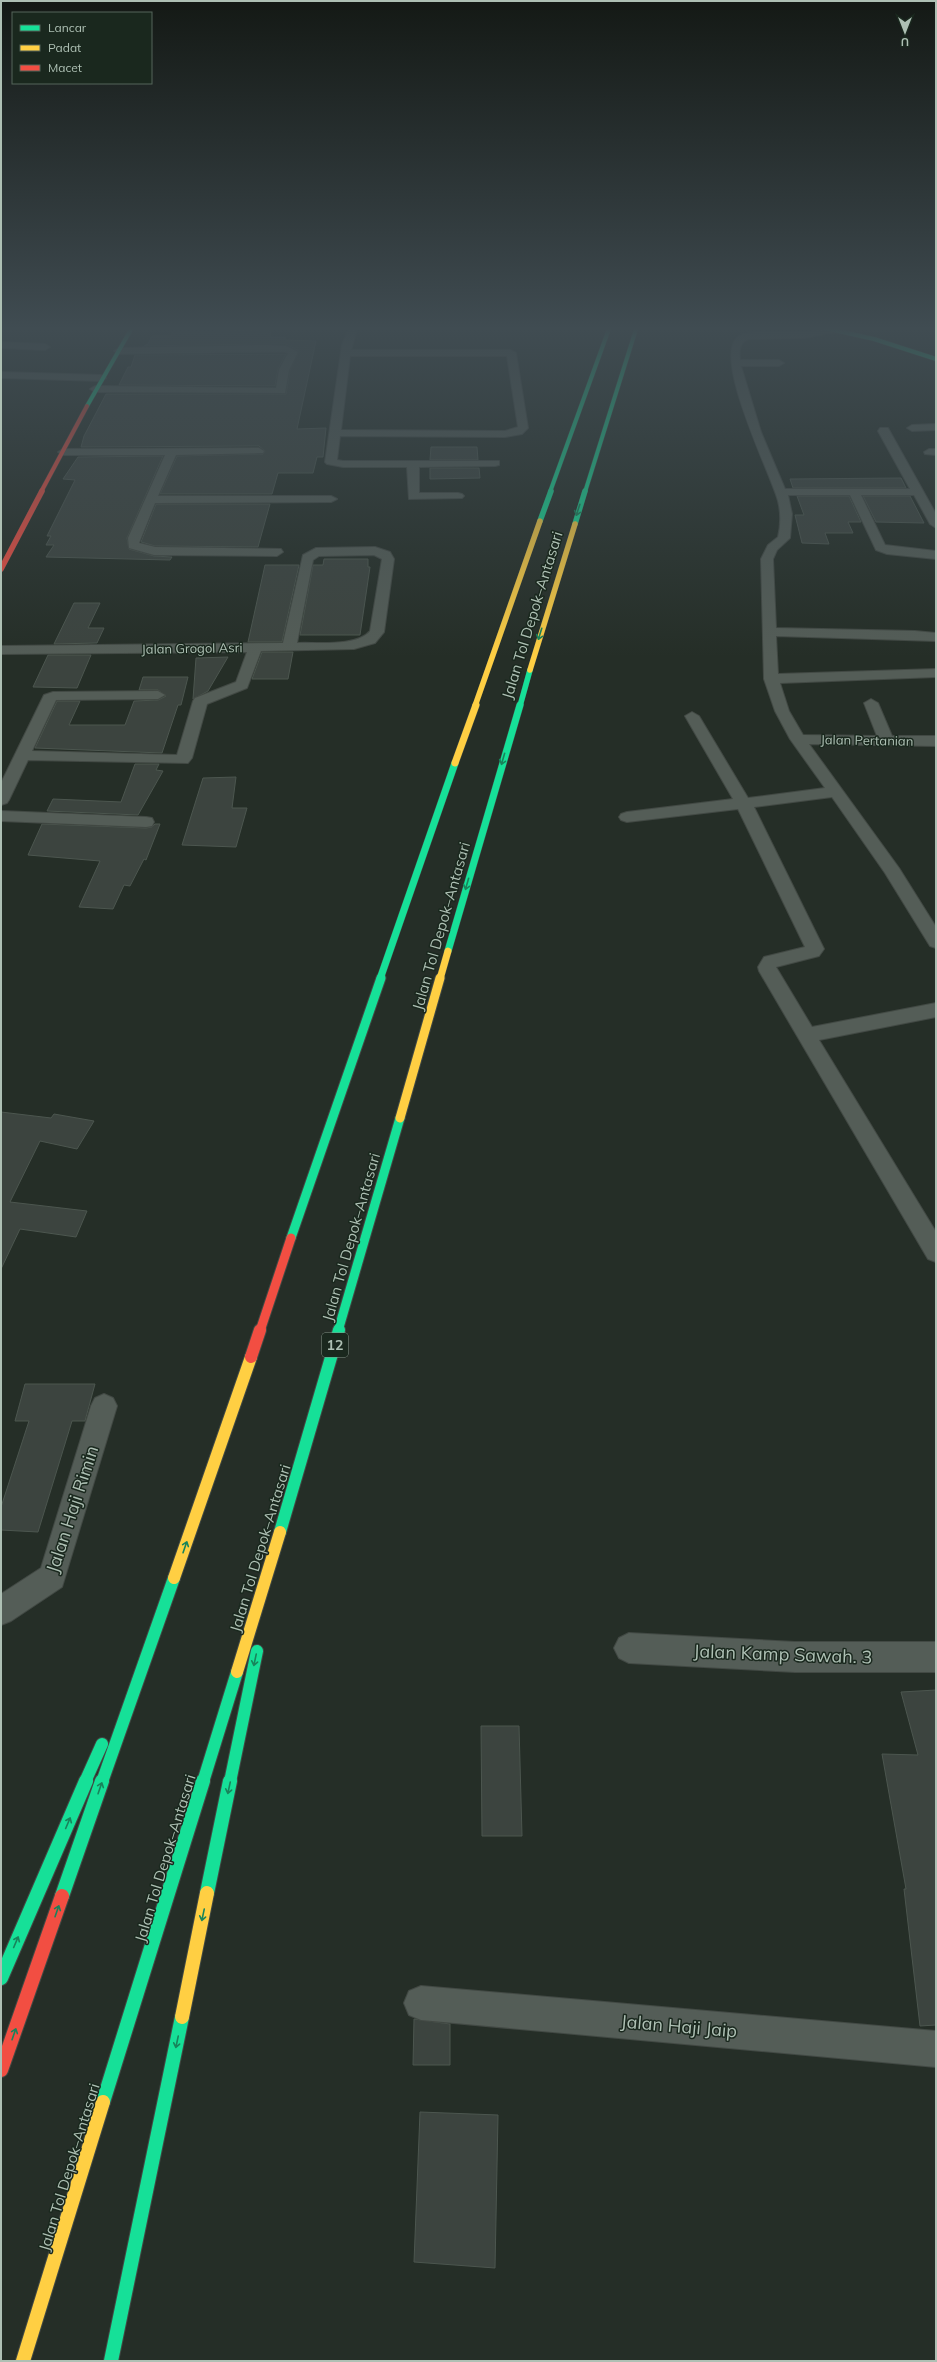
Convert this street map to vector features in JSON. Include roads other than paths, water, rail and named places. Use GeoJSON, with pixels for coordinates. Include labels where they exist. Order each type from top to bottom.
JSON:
{"type":"FeatureCollection","features":[{"type":"Feature","properties":{"kind":"main road"},"geometry":{"type":"LineString","coordinates":[[1,569],[71,436]]}},
{"type":"Feature","properties":{"kind":"main road","name":"Jalan Tol Depok–Antasari"},"geometry":{"type":"LineString","coordinates":[[1,2070],[180,1562],[483,681],[571,436]]}},
{"type":"Feature","properties":{"kind":"main road","name":"Jalan Tol Depok–Antasari"},"geometry":{"type":"LineString","coordinates":[[23,2361],[282,1526],[523,692],[603,436]]}},
{"type":"Feature","properties":{"kind":"main road"},"geometry":{"type":"LineString","coordinates":[[263,1620],[282,1526]]}},
{"type":"Feature","properties":{"kind":"main road"},"geometry":{"type":"LineString","coordinates":[[120,1701],[180,1562]]}},
{"type":"Feature","properties":{"kind":"main road"},"geometry":{"type":"LineString","coordinates":[[111,2361],[258,1643]]}},
{"type":"Feature","properties":{"kind":"main road"},"geometry":{"type":"LineString","coordinates":[[1,1978],[105,1737]]}},
{"type":"Feature","properties":{"kind":"street"},"geometry":{"type":"LineString","coordinates":[[335,436],[331,460],[334,463],[495,463]]}},
{"type":"Feature","properties":{"kind":"street"},"geometry":{"type":"LineString","coordinates":[[757,436],[780,492],[786,518],[786,533],[784,538],[769,552],[768,559],[771,679],[782,711],[798,739],[888,866],[936,942]]}},
{"type":"Feature","properties":{"kind":"street"},"geometry":{"type":"LineString","coordinates":[[886,436],[936,524]]}},
{"type":"Feature","properties":{"kind":"street"},"geometry":{"type":"LineString","coordinates":[[172,451],[134,538],[133,545],[141,549],[154,551],[277,552]]}},
{"type":"Feature","properties":{"kind":"street"},"geometry":{"type":"LineString","coordinates":[[63,452],[259,451]]}},
{"type":"Feature","properties":{"kind":"street"},"geometry":{"type":"LineString","coordinates":[[413,464],[413,497],[458,496]]}},
{"type":"Feature","properties":{"kind":"street"},"geometry":{"type":"LineString","coordinates":[[780,492],[918,492]]}},
{"type":"Feature","properties":{"kind":"street"},"geometry":{"type":"LineString","coordinates":[[854,492],[880,547],[887,550],[936,555]]}},
{"type":"Feature","properties":{"kind":"street"},"geometry":{"type":"LineString","coordinates":[[150,500],[332,499]]}},
{"type":"Feature","properties":{"kind":"street","name":"Jalan Grogol Asri"},"geometry":{"type":"LineString","coordinates":[[1,650],[254,648],[289,647],[359,644],[370,640],[378,632],[388,559],[386,555],[375,551],[316,552],[307,558],[289,647]]}},
{"type":"Feature","properties":{"kind":"street"},"geometry":{"type":"LineString","coordinates":[[770,632],[915,635],[936,637]]}},
{"type":"Feature","properties":{"kind":"street"},"geometry":{"type":"LineString","coordinates":[[21,755],[182,760],[184,758],[200,701],[242,685],[254,648]]}},
{"type":"Feature","properties":{"kind":"street"},"geometry":{"type":"LineString","coordinates":[[771,679],[936,673]]}},
{"type":"Feature","properties":{"kind":"street"},"geometry":{"type":"LineString","coordinates":[[1,800],[49,698],[53,696],[158,695]]}},
{"type":"Feature","properties":{"kind":"street"},"geometry":{"type":"LineString","coordinates":[[871,703],[886,740]]}},
{"type":"Feature","properties":{"kind":"street"},"geometry":{"type":"LineString","coordinates":[[692,716],[743,802],[814,946],[812,952],[771,961],[767,967],[936,1252]]}},
{"type":"Feature","properties":{"kind":"street","name":"Jalan Pertanian"},"geometry":{"type":"LineString","coordinates":[[798,739],[936,741]]}},
{"type":"Feature","properties":{"kind":"street"},"geometry":{"type":"LineString","coordinates":[[627,817],[836,792]]}},
{"type":"Feature","properties":{"kind":"street"},"geometry":{"type":"LineString","coordinates":[[1,816],[146,822]]}},
{"type":"Feature","properties":{"kind":"street"},"geometry":{"type":"LineString","coordinates":[[807,1035],[936,1010]]}},
{"type":"Feature","properties":{"kind":"street","name":"Jalan Haji Rimin"},"geometry":{"type":"LineString","coordinates":[[1,1611],[52,1577],[104,1406]]}},
{"type":"Feature","properties":{"kind":"street","name":"Jalan Kamp Sawah. 3"},"geometry":{"type":"LineString","coordinates":[[630,1648],[794,1657],[936,1657]]}},
{"type":"Feature","properties":{"kind":"street","name":"Jalan Haji Jaip"},"geometry":{"type":"LineString","coordinates":[[421,2003],[936,2049]]}}]}
